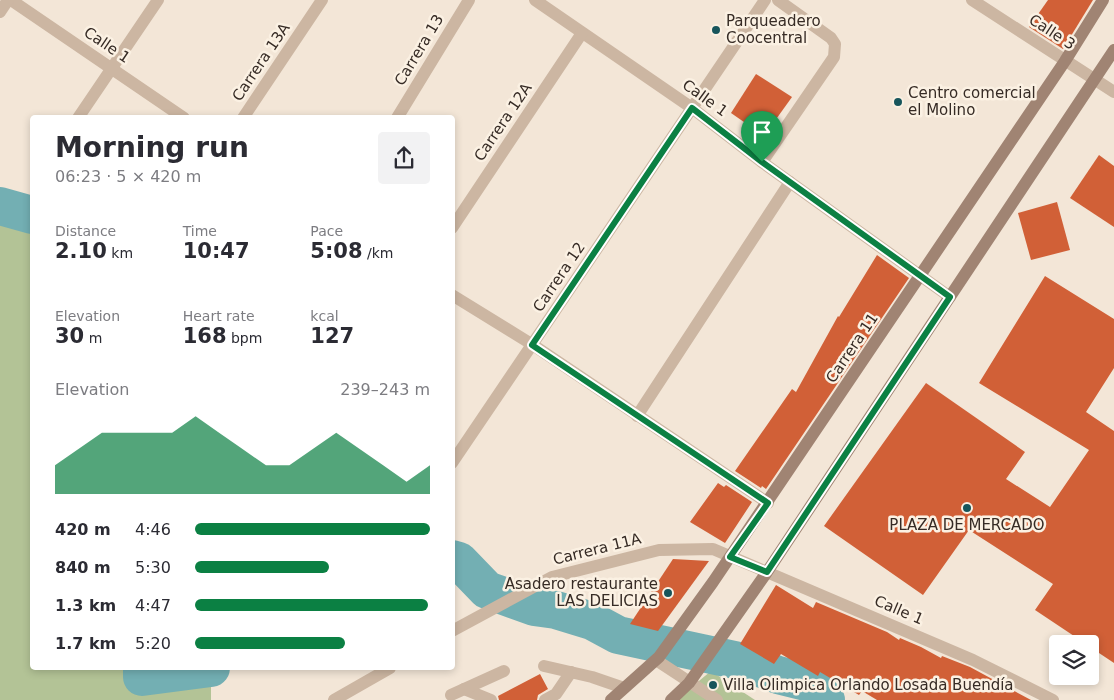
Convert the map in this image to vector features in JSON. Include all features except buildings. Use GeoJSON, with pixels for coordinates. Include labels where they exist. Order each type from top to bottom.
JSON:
{"type":"FeatureCollection","features":[{"type":"Feature","properties":{"kind":"main road","name":"Carrera 11"},"geometry":{"type":"LineString","coordinates":[[610,700],[658,658],[713,582],[1065,61],[1103,0]]}},
{"type":"Feature","properties":{"kind":"main road"},"geometry":{"type":"LineString","coordinates":[[671,700],[690,683],[767,572],[1114,50]]}},
{"type":"Feature","properties":{"kind":"street"},"geometry":{"type":"LineString","coordinates":[[0,12],[10,0]]}},
{"type":"Feature","properties":{"kind":"street","name":"Calle 1"},"geometry":{"type":"LineString","coordinates":[[10,0],[180,115]]}},
{"type":"Feature","properties":{"kind":"street"},"geometry":{"type":"LineString","coordinates":[[80,115],[158,0]]}},
{"type":"Feature","properties":{"kind":"street","name":"Carrera 13A"},"geometry":{"type":"LineString","coordinates":[[245,115],[322,0]]}},
{"type":"Feature","properties":{"kind":"street","name":"Carrera 13"},"geometry":{"type":"LineString","coordinates":[[399,115],[469,0]]}},
{"type":"Feature","properties":{"kind":"street","name":"Calle 1"},"geometry":{"type":"LineString","coordinates":[[535,0],[692,108],[762,162],[950,297]]}},
{"type":"Feature","properties":{"kind":"street","name":"Carrera 12"},"geometry":{"type":"LineString","coordinates":[[455,459],[765,0]]}},
{"type":"Feature","properties":{"kind":"street"},"geometry":{"type":"LineString","coordinates":[[762,162],[834,56],[835,44],[831,38],[778,0]]}},
{"type":"Feature","properties":{"kind":"street","name":"Calle 3"},"geometry":{"type":"LineString","coordinates":[[972,0],[1114,92]]}},
{"type":"Feature","properties":{"kind":"street","name":"Carrera 12A"},"geometry":{"type":"LineString","coordinates":[[455,224],[582,33]]}},
{"type":"Feature","properties":{"kind":"street"},"geometry":{"type":"LineString","coordinates":[[636,416],[790,182]]}},
{"type":"Feature","properties":{"kind":"street"},"geometry":{"type":"LineString","coordinates":[[455,297],[532,345],[768,503]]}},
{"type":"Feature","properties":{"kind":"street","name":"Carrera 11A"},"geometry":{"type":"LineString","coordinates":[[455,629],[552,577],[659,550],[713,549],[730,557]]}},
{"type":"Feature","properties":{"kind":"street","name":"Calle 1"},"geometry":{"type":"LineString","coordinates":[[730,557],[973,660],[1053,700]]}},
{"type":"Feature","properties":{"kind":"street"},"geometry":{"type":"LineString","coordinates":[[658,658],[690,683],[717,700]]}},
{"type":"Feature","properties":{"kind":"street"},"geometry":{"type":"LineString","coordinates":[[544,666],[624,688]]}},
{"type":"Feature","properties":{"kind":"street"},"geometry":{"type":"LineString","coordinates":[[334,700],[386,670]]}},
{"type":"Feature","properties":{"kind":"street"},"geometry":{"type":"LineString","coordinates":[[451,695],[504,670]]}},
{"type":"Feature","properties":{"kind":"street"},"geometry":{"type":"LineString","coordinates":[[545,700],[556,694],[571,672]]}},
{"type":"Feature","properties":{"kind":"street"},"geometry":{"type":"LineString","coordinates":[[464,689],[491,700]]}},
{"type":"Feature","properties":{"kind":"green space"},"geometry":{"type":"Polygon","coordinates":[[[0,206],[30,214],[30,670],[142,670],[142,677],[196,670],[211,670],[211,700],[0,700],[0,206]]]}},
{"type":"Feature","properties":{"kind":"green space","name":"Villa Olimpica Orlando Losada Buendía"},"geometry":{"type":"Polygon","coordinates":[[[711,671],[755,700],[676,700],[711,671]]]}},
{"type":"Feature","properties":{"kind":"waterway"},"geometry":{"type":"LineString","coordinates":[[0,206],[30,214]]}},
{"type":"Feature","properties":{"kind":"waterway"},"geometry":{"type":"LineString","coordinates":[[455,560],[459,561],[487,590],[534,607],[556,610],[592,621],[618,635],[744,662],[778,675],[810,683],[826,700]]}},
{"type":"Feature","properties":{"kind":"waterway"},"geometry":{"type":"LineString","coordinates":[[142,670],[142,677],[196,670]]}},
{"type":"Feature","properties":{"kind":"place","name":"Parqueadero Coocentral"},"geometry":{"type":"Point","coordinates":[716,30]}},
{"type":"Feature","properties":{"kind":"place","name":"Centro comercial el Molino"},"geometry":{"type":"Point","coordinates":[898,102]}},
{"type":"Feature","properties":{"kind":"place","name":"PLAZA DE MERCADO"},"geometry":{"type":"Point","coordinates":[967,508]}},
{"type":"Feature","properties":{"kind":"place","name":"Asadero restaurante LAS DELICIAS"},"geometry":{"type":"Point","coordinates":[668,593]}},
{"type":"Feature","properties":{"kind":"place","name":"Villa Olimpica Orlando Losada Buendía"},"geometry":{"type":"Point","coordinates":[713,685]}},
{"type":"Feature","properties":{"kind":"route"},"geometry":{"type":"LineString","coordinates":[[692,108],[762,162],[950,297],[767,572],[730,557],[768,503],[532,345],[692,108]]}}]}
